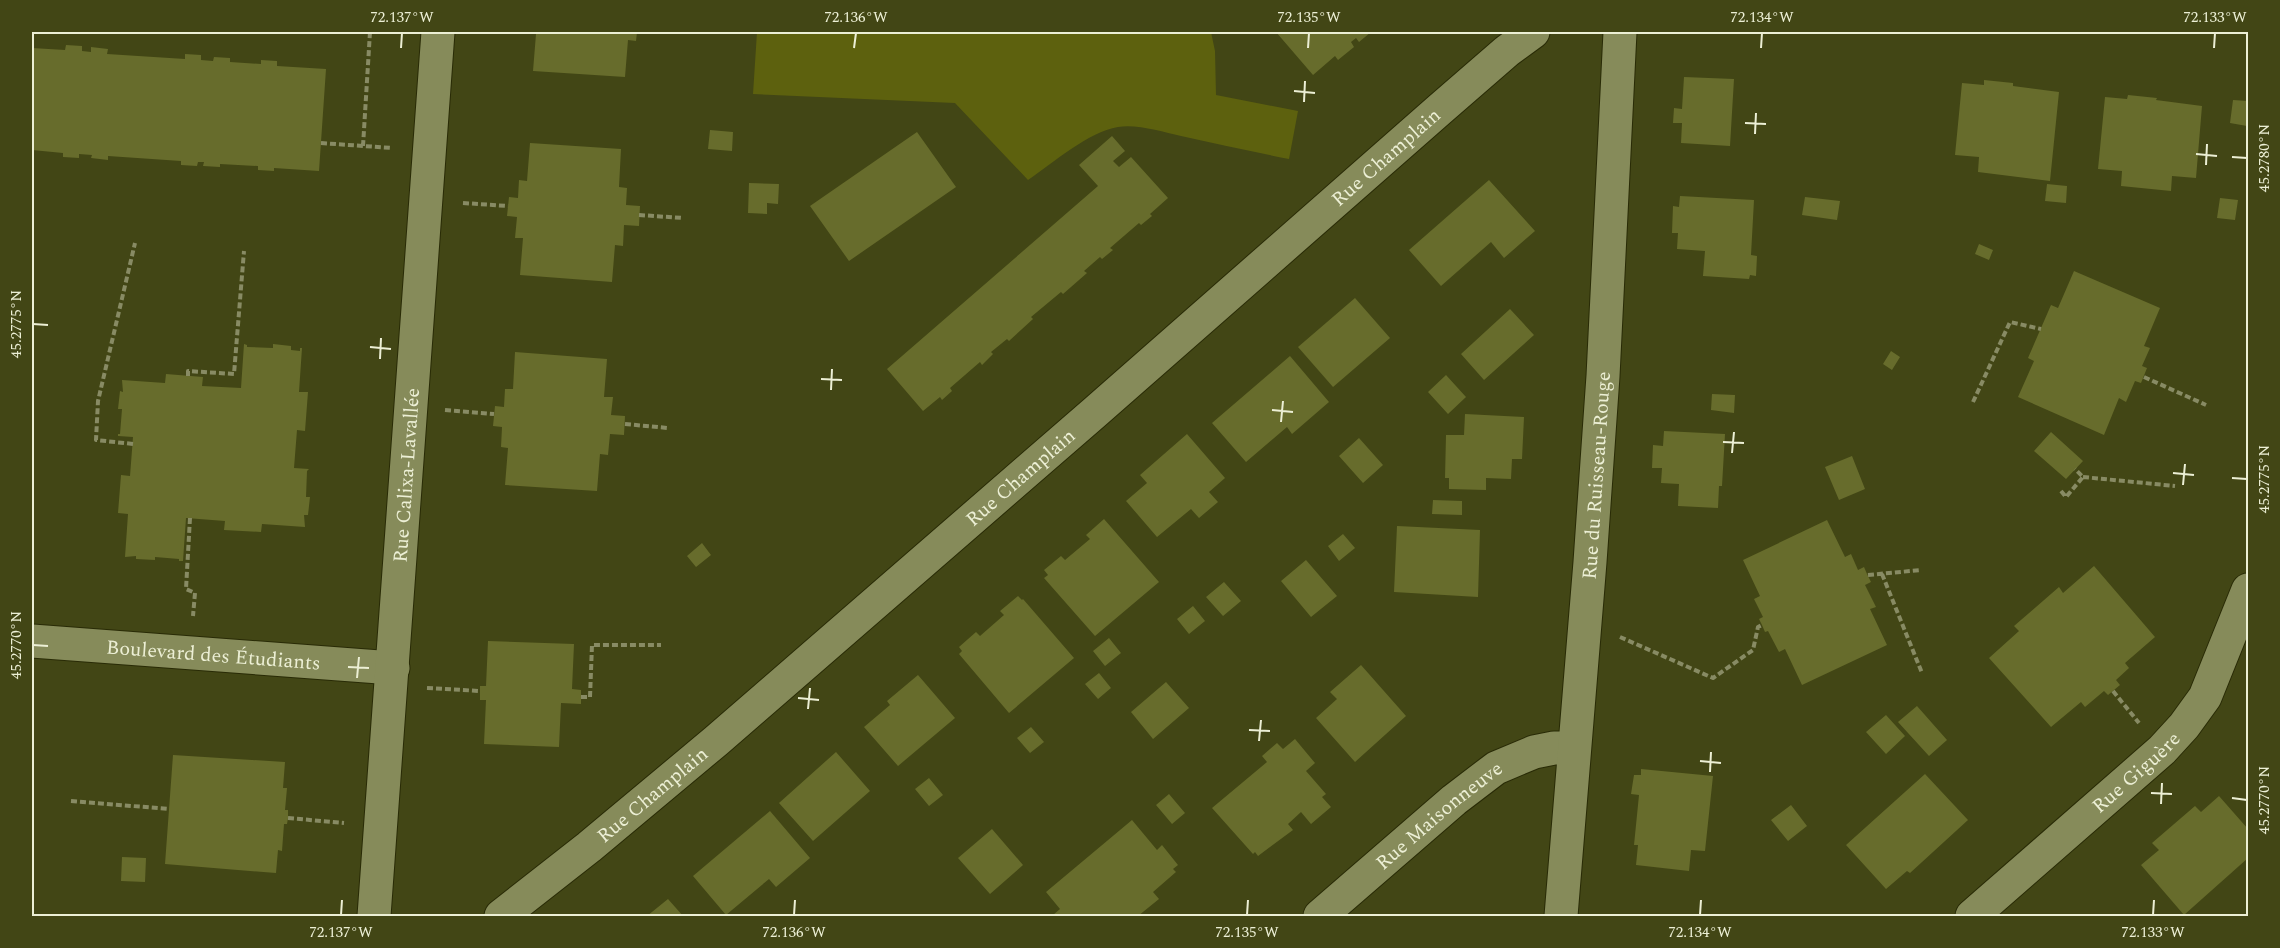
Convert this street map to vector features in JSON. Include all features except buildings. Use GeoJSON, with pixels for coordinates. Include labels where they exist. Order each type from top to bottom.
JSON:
{"type":"FeatureCollection","features":[{"type":"Feature","properties":{"kind":"street","name":"Rue Calixa-Lavallée"},"geometry":{"type":"LineString","coordinates":[[374,916],[438,32]]}},
{"type":"Feature","properties":{"kind":"street","name":"Rue Champlain"},"geometry":{"type":"LineString","coordinates":[[501,916],[604,835],[716,741],[1103,406],[1439,110],[1507,51],[1533,32]]}},
{"type":"Feature","properties":{"kind":"street","name":"Rue du Ruisseau-Rouge"},"geometry":{"type":"LineString","coordinates":[[1561,916],[1603,376],[1620,32]]}},
{"type":"Feature","properties":{"kind":"street","name":"Rue Giguère"},"geometry":{"type":"LineString","coordinates":[[1972,916],[2162,750],[2184,726],[2205,697],[2248,590]]}},
{"type":"Feature","properties":{"kind":"street","name":"Boulevard des Étudiants"},"geometry":{"type":"LineString","coordinates":[[32,641],[189,652],[393,677]]}},
{"type":"Feature","properties":{"kind":"street","name":"Rue Maisonneuve"},"geometry":{"type":"LineString","coordinates":[[1320,916],[1454,800],[1496,768],[1534,752],[1554,748],[1574,748]]}},
{"type":"Feature","properties":{"kind":"path"},"geometry":{"type":"LineString","coordinates":[[363,146],[370,32]]}},
{"type":"Feature","properties":{"kind":"path"},"geometry":{"type":"LineString","coordinates":[[321,143],[429,151]]}},
{"type":"Feature","properties":{"kind":"path"},"geometry":{"type":"LineString","coordinates":[[426,201],[508,206]]}},
{"type":"Feature","properties":{"kind":"path"},"geometry":{"type":"LineString","coordinates":[[639,215],[683,218]]}},
{"type":"Feature","properties":{"kind":"path"},"geometry":{"type":"LineString","coordinates":[[133,444],[96,440],[99,401],[135,243]]}},
{"type":"Feature","properties":{"kind":"path"},"geometry":{"type":"LineString","coordinates":[[188,376],[188,370],[234,374],[243,251]]}},
{"type":"Feature","properties":{"kind":"path"},"geometry":{"type":"LineString","coordinates":[[1973,402],[2010,322],[2041,329]]}},
{"type":"Feature","properties":{"kind":"path"},"geometry":{"type":"LineString","coordinates":[[2144,377],[2206,405]]}},
{"type":"Feature","properties":{"kind":"path"},"geometry":{"type":"LineString","coordinates":[[412,407],[494,414]]}},
{"type":"Feature","properties":{"kind":"path"},"geometry":{"type":"LineString","coordinates":[[625,424],[668,428]]}},
{"type":"Feature","properties":{"kind":"path"},"geometry":{"type":"LineString","coordinates":[[2075,469],[2083,477],[2175,486]]}},
{"type":"Feature","properties":{"kind":"path"},"geometry":{"type":"LineString","coordinates":[[2061,491],[2066,497],[2083,477]]}},
{"type":"Feature","properties":{"kind":"path"},"geometry":{"type":"LineString","coordinates":[[189,652],[195,593],[186,589],[190,518]]}},
{"type":"Feature","properties":{"kind":"path"},"geometry":{"type":"LineString","coordinates":[[1868,575],[1921,570]]}},
{"type":"Feature","properties":{"kind":"path"},"geometry":{"type":"LineString","coordinates":[[1882,574],[1922,673]]}},
{"type":"Feature","properties":{"kind":"path"},"geometry":{"type":"LineString","coordinates":[[1584,634],[1621,637],[1713,678],[1753,650],[1758,627],[1762,625]]}},
{"type":"Feature","properties":{"kind":"path"},"geometry":{"type":"LineString","coordinates":[[581,697],[590,697],[592,645],[661,645]]}},
{"type":"Feature","properties":{"kind":"path"},"geometry":{"type":"LineString","coordinates":[[393,677],[480,691]]}},
{"type":"Feature","properties":{"kind":"path"},"geometry":{"type":"LineString","coordinates":[[71,801],[169,809]]}},
{"type":"Feature","properties":{"kind":"path"},"geometry":{"type":"LineString","coordinates":[[288,818],[381,826]]}},
{"type":"Feature","properties":{"kind":"shaded area"},"geometry":{"type":"Polygon","coordinates":[[[757,32],[1211,32],[1215,51],[1216,95],[1298,111],[1289,159],[1150,129],[1126,126],[1107,130],[1083,141],[1028,180],[955,103],[753,94],[757,32]]]}}]}
